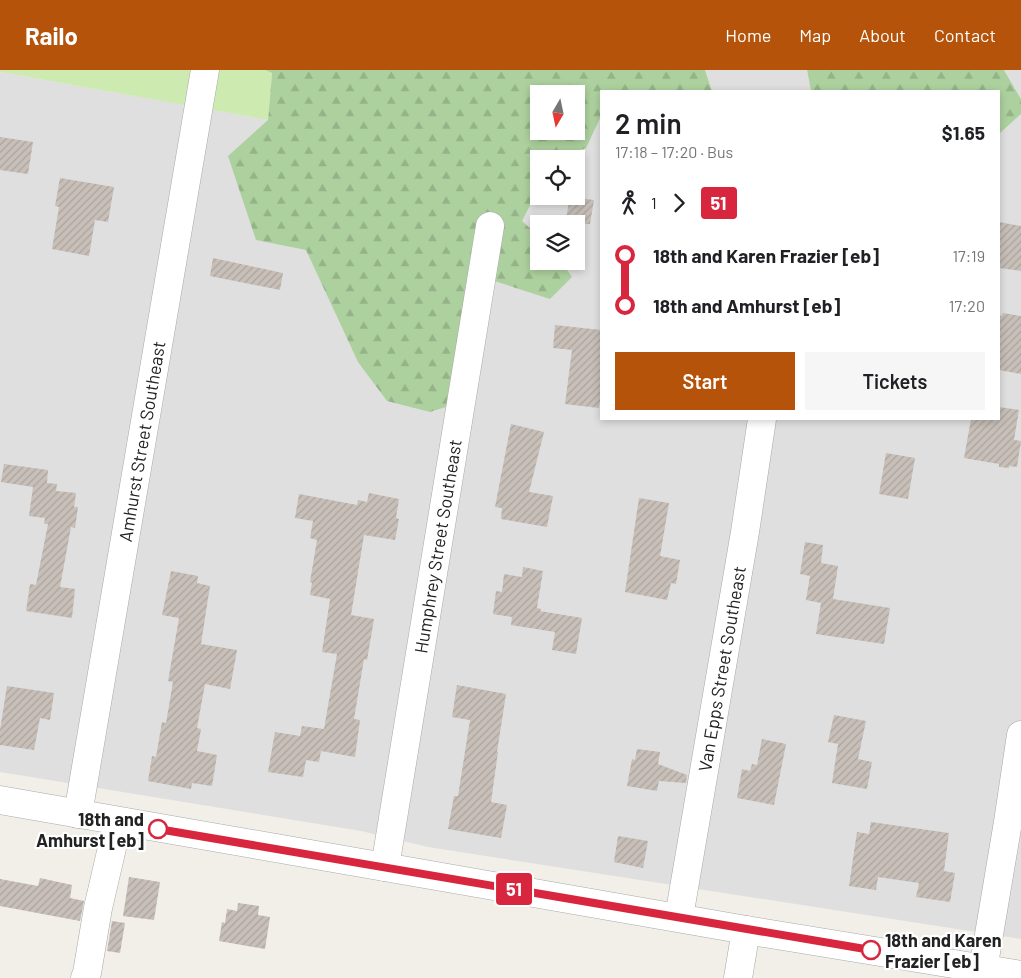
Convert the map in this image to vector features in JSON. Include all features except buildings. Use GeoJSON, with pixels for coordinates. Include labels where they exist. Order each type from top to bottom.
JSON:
{"type":"FeatureCollection","features":[{"type":"Feature","properties":{"kind":"street","name":"Amhurst Street Southeast"},"geometry":{"type":"LineString","coordinates":[[78,814],[204,70]]}},
{"type":"Feature","properties":{"kind":"street","name":"Humphrey Street Southeast"},"geometry":{"type":"LineString","coordinates":[[385,868],[490,226]]}},
{"type":"Feature","properties":{"kind":"street","name":"Van Epps Street Southeast"},"geometry":{"type":"LineString","coordinates":[[679,917],[745,532],[762,420]]}},
{"type":"Feature","properties":{"kind":"street"},"geometry":{"type":"LineString","coordinates":[[983,970],[1021,735]]}},
{"type":"Feature","properties":{"kind":"street"},"geometry":{"type":"LineString","coordinates":[[0,800],[746,930],[1021,975]]}},
{"type":"Feature","properties":{"kind":"street"},"geometry":{"type":"LineString","coordinates":[[85,978],[98,908],[118,822]]}},
{"type":"Feature","properties":{"kind":"street"},"geometry":{"type":"LineString","coordinates":[[738,978],[746,930]]}},
{"type":"Feature","properties":{"kind":"shaded area"},"geometry":{"type":"Polygon","coordinates":[[[705,70],[807,70],[811,90],[712,90],[705,70]]]}},
{"type":"Feature","properties":{"kind":"shaded area"},"geometry":{"type":"Polygon","coordinates":[[[1004,70],[1021,70],[1021,99],[1004,70]]]}},
{"type":"Feature","properties":{"kind":"shaded area"},"geometry":{"type":"Polygon","coordinates":[[[0,72],[513,163],[532,140],[585,140],[585,125],[600,115],[600,420],[1000,420],[1000,133],[1021,114],[1021,939],[428,847],[361,831],[0,772],[0,72]]]}},
{"type":"Feature","properties":{"kind":"green space"},"geometry":{"type":"Polygon","coordinates":[[[0,70],[265,70],[272,73],[268,120],[0,72],[0,70]]]}},
{"type":"Feature","properties":{"kind":"green space"},"geometry":{"type":"Polygon","coordinates":[[[265,70],[705,70],[712,90],[600,90],[600,118],[586,148],[580,150],[530,150],[530,205],[522,221],[530,228],[530,270],[567,270],[572,277],[550,299],[482,277],[461,402],[430,412],[387,401],[358,362],[306,250],[256,240],[228,156],[268,120],[272,73],[265,70]]]}},
{"type":"Feature","properties":{"kind":"green space"},"geometry":{"type":"Polygon","coordinates":[[[807,70],[1004,70],[1021,99],[1021,114],[1000,133],[1000,90],[811,90],[807,70]]]}},
{"type":"Feature","properties":{"kind":"bus line","name":"51"},"geometry":{"type":"LineString","coordinates":[[158,829],[871,950]]}},
{"type":"Feature","properties":{"kind":"place","name":"18th and Amhurst [eb]"},"geometry":{"type":"Point","coordinates":[158,829]}},
{"type":"Feature","properties":{"kind":"place","name":"18th and Karen Frazier [eb]"},"geometry":{"type":"Point","coordinates":[871,950]}}]}
